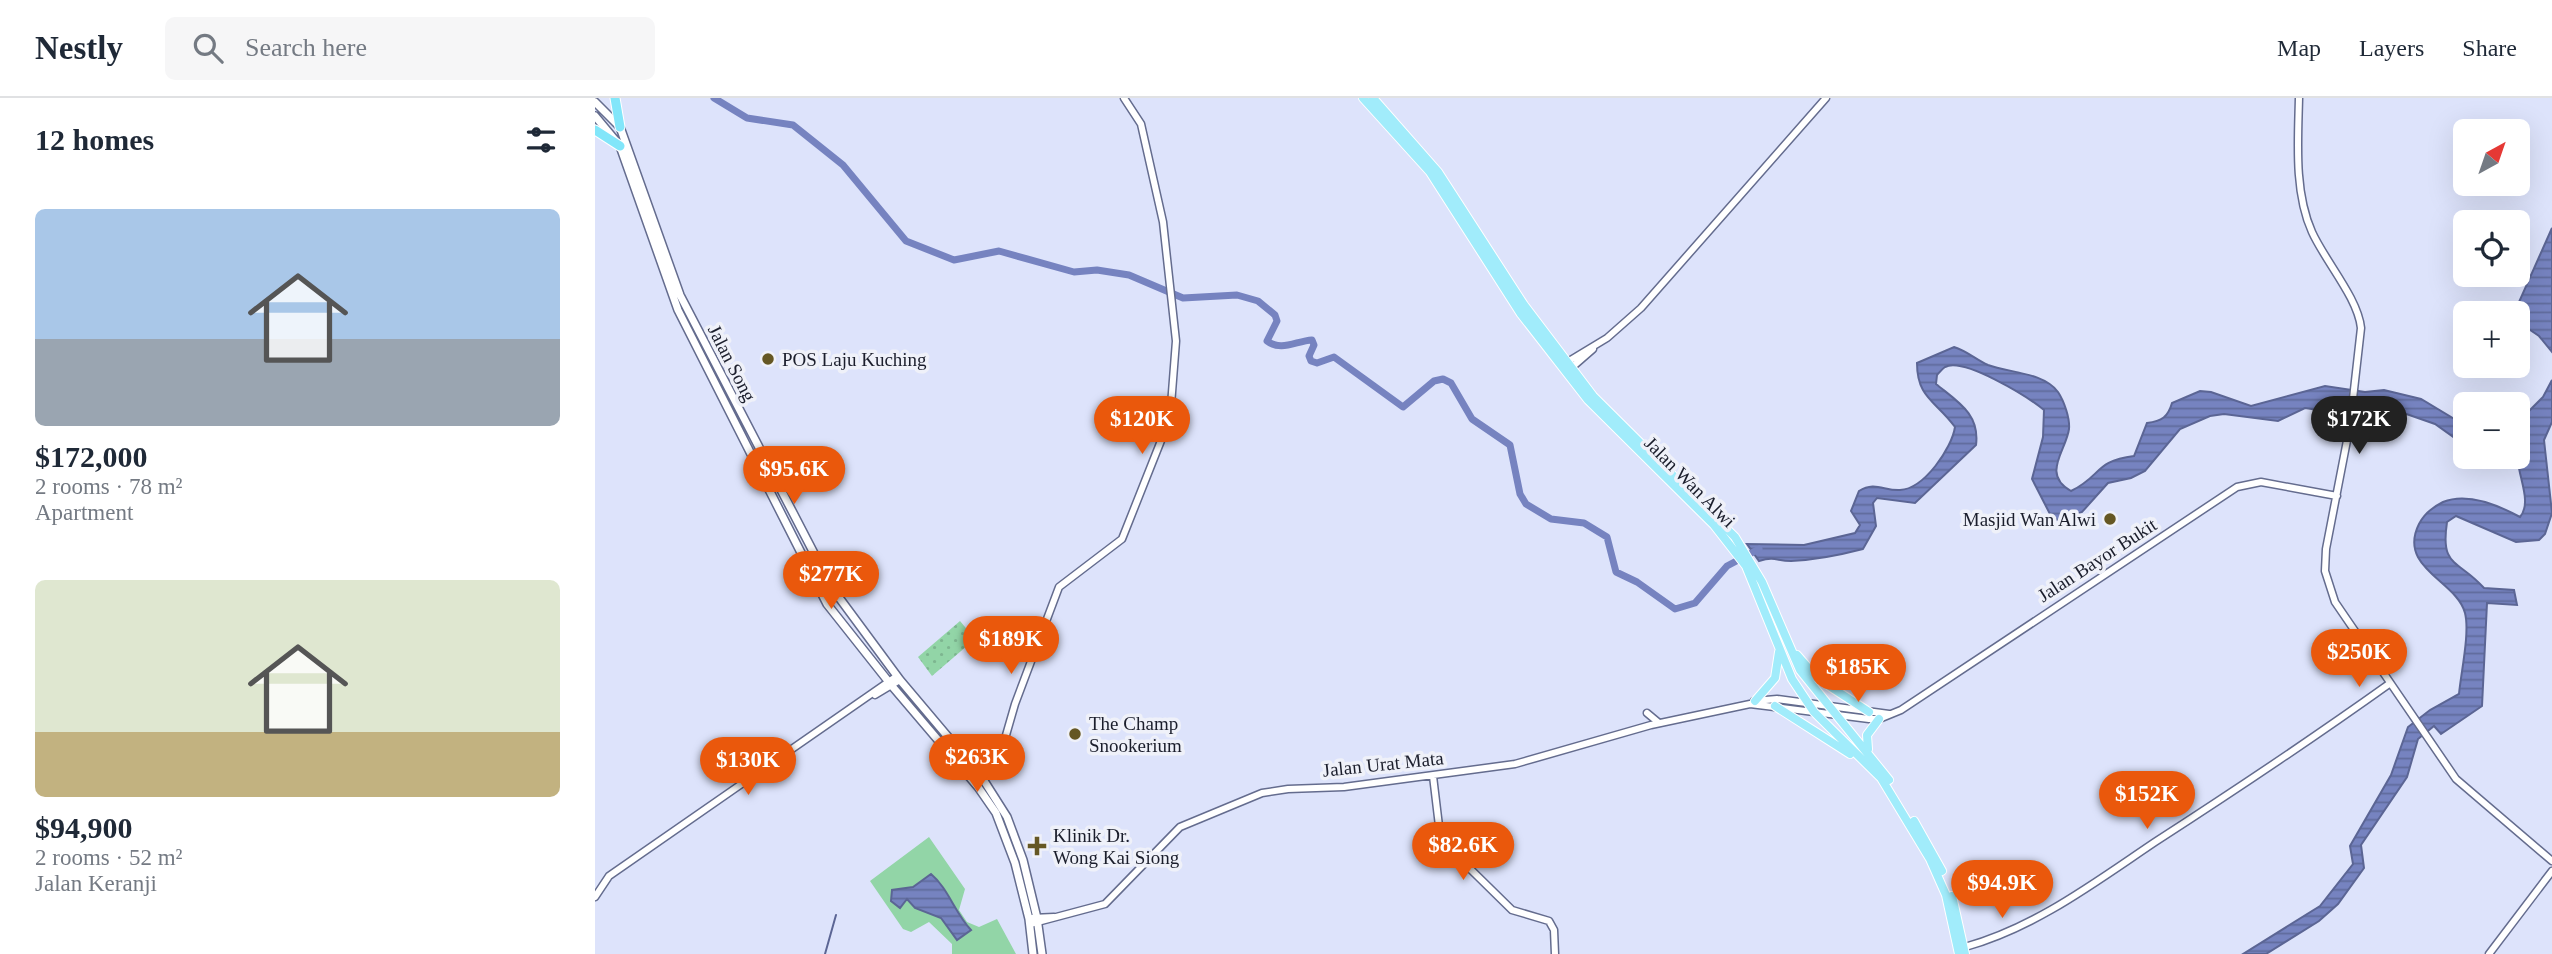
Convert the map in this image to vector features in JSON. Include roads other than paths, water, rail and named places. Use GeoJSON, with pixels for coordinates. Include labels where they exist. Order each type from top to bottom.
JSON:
{"type":"FeatureCollection","features":[{"type":"Feature","properties":{"kind":"highway"},"geometry":{"type":"LineString","coordinates":[[615,98],[620,127]]}},
{"type":"Feature","properties":{"kind":"highway"},"geometry":{"type":"LineString","coordinates":[[595,130],[620,146]]}},
{"type":"Feature","properties":{"kind":"main road","name":"Jalan Wan Alwi"},"geometry":{"type":"LineString","coordinates":[[1363,98],[1430,172],[1500,283],[1567,367]]}},
{"type":"Feature","properties":{"kind":"main road","name":"Jalan Wan Alwi"},"geometry":{"type":"LineString","coordinates":[[1373,98],[1438,172],[1524,305],[1610,425],[1731,539],[1750,566],[1800,670],[1896,790],[1937,861],[1956,908],[1963,952]]}},
{"type":"Feature","properties":{"kind":"main road","name":"Jalan Song"},"geometry":{"type":"LineString","coordinates":[[595,102],[620,127],[680,295],[832,588],[899,678],[981,776],[1012,830],[1033,921],[1033,954]]}},
{"type":"Feature","properties":{"kind":"main road","name":"Jalan Song"},"geometry":{"type":"LineString","coordinates":[[595,116],[620,146],[678,310],[827,604],[890,684],[978,786],[996,813],[1016,863],[1042,954]]}},
{"type":"Feature","properties":{"kind":"main road"},"geometry":{"type":"LineString","coordinates":[[766,482],[770,471]]}},
{"type":"Feature","properties":{"kind":"main road"},"geometry":{"type":"LineString","coordinates":[[798,543],[799,524]]}},
{"type":"Feature","properties":{"kind":"main road","name":"Jalan Wan Alwi"},"geometry":{"type":"LineString","coordinates":[[1750,566],[1792,679],[1814,712],[1891,791],[1930,859],[1946,895],[1963,952]]}},
{"type":"Feature","properties":{"kind":"main road"},"geometry":{"type":"LineString","coordinates":[[1789,644],[1817,678],[1869,712]]}},
{"type":"Feature","properties":{"kind":"main road"},"geometry":{"type":"LineString","coordinates":[[1753,702],[1775,678],[1780,660],[1779,645]]}},
{"type":"Feature","properties":{"kind":"main road"},"geometry":{"type":"LineString","coordinates":[[1775,706],[1859,758]]}},
{"type":"Feature","properties":{"kind":"main road"},"geometry":{"type":"LineString","coordinates":[[1877,764],[1865,740],[1879,719]]}},
{"type":"Feature","properties":{"kind":"street"},"geometry":{"type":"LineString","coordinates":[[981,776],[1000,756],[1015,704],[1059,587],[1122,539],[1165,436],[1173,401],[1176,353],[1163,222],[1141,124],[1124,98]]}},
{"type":"Feature","properties":{"kind":"street"},"geometry":{"type":"LineString","coordinates":[[1567,367],[1641,308],[1826,98]]}},
{"type":"Feature","properties":{"kind":"street"},"geometry":{"type":"LineString","coordinates":[[2299,98],[2301,194],[2306,215],[2360,320],[2355,384],[2342,480],[2326,549],[2325,571],[2328,582],[2345,619],[2456,779],[2552,861]]}},
{"type":"Feature","properties":{"kind":"street"},"geometry":{"type":"LineString","coordinates":[[2322,494],[2335,491],[2342,480]]}},
{"type":"Feature","properties":{"kind":"street"},"geometry":{"type":"LineString","coordinates":[[2334,513],[2338,510],[2344,487],[2342,480]]}},
{"type":"Feature","properties":{"kind":"street","name":"Jalan Bayor Bukit"},"geometry":{"type":"LineString","coordinates":[[1879,719],[1901,710],[2237,487],[2261,482],[2337,496]]}},
{"type":"Feature","properties":{"kind":"street"},"geometry":{"type":"LineString","coordinates":[[2322,494],[2331,501],[2334,513]]}},
{"type":"Feature","properties":{"kind":"street"},"geometry":{"type":"LineString","coordinates":[[595,897],[609,876],[899,678]]}},
{"type":"Feature","properties":{"kind":"street"},"geometry":{"type":"LineString","coordinates":[[1963,952],[2049,913],[2301,747],[2389,684]]}},
{"type":"Feature","properties":{"kind":"street"},"geometry":{"type":"LineString","coordinates":[[1753,702],[1777,699],[1889,714]]}},
{"type":"Feature","properties":{"kind":"street"},"geometry":{"type":"LineString","coordinates":[[1753,702],[1879,719]]}},
{"type":"Feature","properties":{"kind":"street","name":"Jalan Urat Mata"},"geometry":{"type":"LineString","coordinates":[[1033,921],[1109,902],[1174,832],[1245,799],[1280,789],[1344,788],[1515,764],[1660,723],[1753,702]]}},
{"type":"Feature","properties":{"kind":"street"},"geometry":{"type":"LineString","coordinates":[[1647,713],[1660,723]]}},
{"type":"Feature","properties":{"kind":"street"},"geometry":{"type":"LineString","coordinates":[[1433,776],[1439,826],[1450,848],[1512,910],[1549,921],[1554,930],[1555,954]]}},
{"type":"Feature","properties":{"kind":"street"},"geometry":{"type":"LineString","coordinates":[[2489,954],[2552,871]]}},
{"type":"Feature","properties":{"kind":"water"},"geometry":{"type":"Polygon","coordinates":[[[2552,228],[2552,352],[2530,330],[2530,301],[2519,301],[2526,287],[2530,287],[2530,277],[2552,228]]]}},
{"type":"Feature","properties":{"kind":"water"},"geometry":{"type":"Polygon","coordinates":[[[1954,347],[1988,365],[2035,377],[2052,385],[2062,400],[2069,420],[2067,437],[2056,470],[2062,484],[2071,491],[2112,461],[2134,456],[2147,423],[2164,418],[2172,403],[2200,391],[2211,392],[2251,406],[2325,386],[2365,392],[2384,390],[2421,399],[2453,418],[2453,437],[2435,424],[2395,410],[2345,414],[2305,408],[2278,421],[2224,414],[2210,416],[2180,429],[2145,471],[2131,478],[2108,483],[2082,512],[2061,522],[2051,516],[2032,479],[2043,437],[2044,410],[1996,380],[1954,365],[1945,367],[1937,375],[1936,384],[1971,417],[1975,425],[1976,445],[1915,503],[1877,498],[1873,503],[1876,526],[1863,549],[1809,560],[1759,561],[1747,544],[1804,545],[1855,533],[1860,525],[1851,511],[1859,491],[1870,487],[1894,490],[1909,488],[1927,475],[1943,456],[1955,427],[1924,392],[1917,363],[1954,347]]]}},
{"type":"Feature","properties":{"kind":"water"},"geometry":{"type":"Polygon","coordinates":[[[2552,380],[2552,422],[2544,440],[2552,513],[2545,534],[2539,540],[2516,542],[2456,516],[2447,522],[2446,548],[2453,561],[2484,588],[2514,590],[2517,605],[2487,603],[2482,706],[2441,734],[2434,726],[2418,739],[2407,777],[2361,845],[2364,868],[2338,904],[2319,921],[2266,954],[2243,954],[2320,906],[2353,864],[2350,846],[2391,775],[2408,727],[2430,710],[2459,694],[2466,642],[2465,613],[2460,602],[2422,563],[2416,552],[2414,539],[2426,514],[2439,504],[2453,499],[2483,501],[2520,517],[2525,498],[2520,469],[2530,469],[2530,410],[2543,397],[2552,380]]]}},
{"type":"Feature","properties":{"kind":"water"},"geometry":{"type":"Polygon","coordinates":[[[931,874],[971,930],[957,940],[941,918],[915,908],[907,899],[900,908],[891,901],[892,890],[913,887],[931,874]]]}},
{"type":"Feature","properties":{"kind":"waterway"},"geometry":{"type":"LineString","coordinates":[[714,98],[747,118],[793,125],[843,165],[906,241],[954,260],[999,251],[1074,272],[1097,270],[1129,275],[1183,298],[1237,295],[1258,301],[1275,315],[1277,321],[1267,341],[1283,346],[1312,340],[1314,345],[1309,356],[1311,361],[1317,363],[1334,357],[1403,407],[1434,381],[1443,379],[1451,383],[1472,419],[1510,445],[1520,494],[1526,504],[1551,519],[1584,523],[1607,537],[1616,572],[1637,582],[1675,609],[1695,603],[1727,566],[1759,549]]}},
{"type":"Feature","properties":{"kind":"waterway"},"geometry":{"type":"LineString","coordinates":[[825,954],[836,915]]}},
{"type":"Feature","properties":{"kind":"place","name":"POS Laju Kuching"},"geometry":{"type":"Point","coordinates":[768,359]}},
{"type":"Feature","properties":{"kind":"place","name":"Masjid Wan Alwi"},"geometry":{"type":"Point","coordinates":[2110,519]}},
{"type":"Feature","properties":{"kind":"place","name":"The Champ Snookerium"},"geometry":{"type":"Point","coordinates":[1075,734]}},
{"type":"Feature","properties":{"kind":"place","name":"Klinik Dr. Wong Kai Siong"},"geometry":{"type":"Point","coordinates":[1037,846]}}]}
